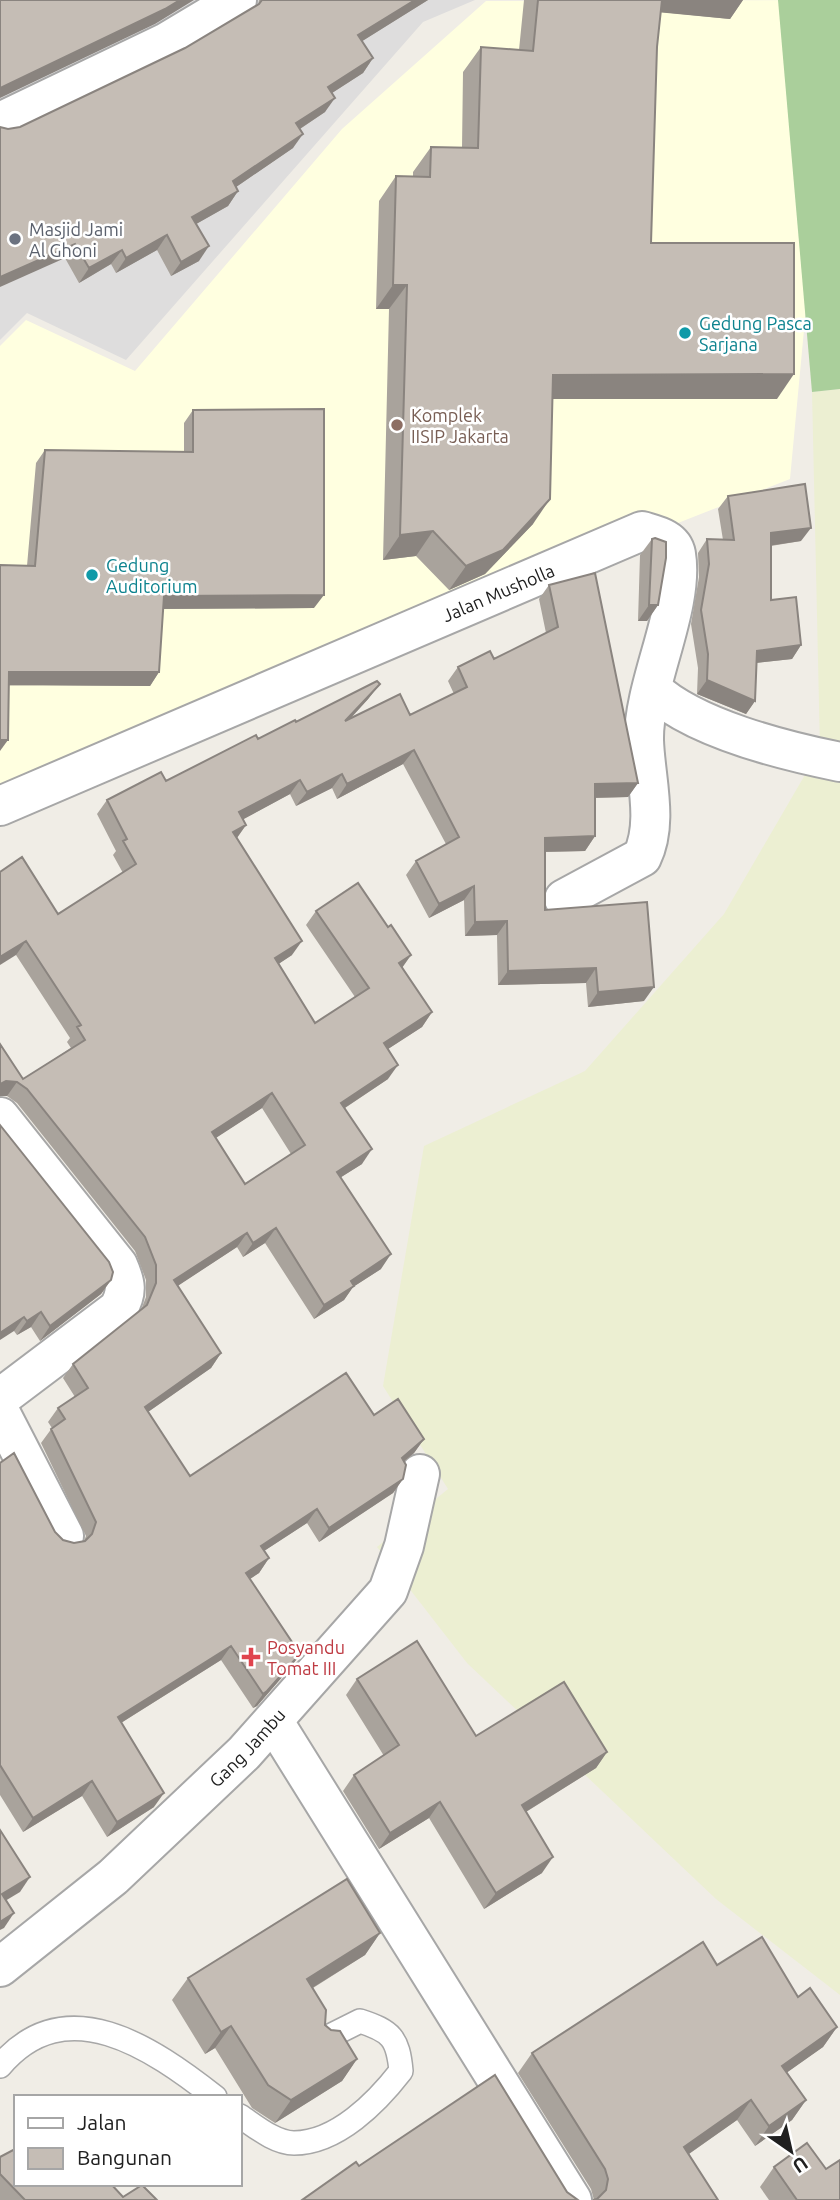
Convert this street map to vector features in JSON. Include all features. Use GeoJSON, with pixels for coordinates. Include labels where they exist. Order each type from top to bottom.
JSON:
{"type":"FeatureCollection","features":[{"type":"Feature","properties":{"kind":"street"},"geometry":{"type":"LineString","coordinates":[[0,122],[165,43],[237,0]]}},
{"type":"Feature","properties":{"kind":"street","name":"Jalan Musholla"},"geometry":{"type":"LineString","coordinates":[[0,806],[642,531],[667,540],[676,551],[677,578],[652,690]]}},
{"type":"Feature","properties":{"kind":"street"},"geometry":{"type":"LineString","coordinates":[[564,899],[642,857],[648,844],[648,777],[644,737],[652,690],[694,717],[796,754],[840,762]]}},
{"type":"Feature","properties":{"kind":"street"},"geometry":{"type":"LineString","coordinates":[[0,1117],[118,1265],[125,1282],[125,1296],[118,1309],[0,1398]]}},
{"type":"Feature","properties":{"kind":"street"},"geometry":{"type":"LineString","coordinates":[[0,1412],[64,1536]]}},
{"type":"Feature","properties":{"kind":"street","name":"Gang Jambu"},"geometry":{"type":"LineString","coordinates":[[0,1967],[113,1877],[274,1722],[388,1591],[404,1546],[420,1474]]}},
{"type":"Feature","properties":{"kind":"street"},"geometry":{"type":"LineString","coordinates":[[274,1722],[572,2200]]}},
{"type":"Feature","properties":{"kind":"lane"},"geometry":{"type":"LineString","coordinates":[[242,2117],[267,2134],[292,2143],[317,2140],[354,2119],[384,2093],[401,2071],[399,2047],[383,2029],[360,2021],[322,2040]]}},
{"type":"Feature","properties":{"kind":"lane"},"geometry":{"type":"LineString","coordinates":[[0,2066],[13,2050],[30,2039],[47,2031],[75,2029],[117,2036],[159,2054],[212,2095]]}},
{"type":"Feature","properties":{"kind":"shaded area"},"geometry":{"type":"Polygon","coordinates":[[[0,0],[475,0],[423,22],[126,360],[27,313],[0,340],[0,0]]]}},
{"type":"Feature","properties":{"kind":"shaded area","name":"Komplek IISIP Jakarta"},"geometry":{"type":"Polygon","coordinates":[[[835,0],[790,479],[0,789],[0,346],[26,320],[135,371],[342,129],[486,1],[835,0]]]}},
{"type":"Feature","properties":{"kind":"shaded area"},"geometry":{"type":"Polygon","coordinates":[[[840,389],[840,1995],[716,1899],[467,1663],[377,1547],[448,1489],[383,1386],[424,1146],[585,1071],[724,914],[820,749],[812,392],[840,389]]]}},
{"type":"Feature","properties":{"kind":"green space"},"geometry":{"type":"Polygon","coordinates":[[[778,0],[840,0],[840,389],[812,392],[778,0]]]}},
{"type":"Feature","properties":{"kind":"building"},"geometry":{"type":"Polygon","coordinates":[[[0,0],[180,0],[0,88],[0,0]]]}},
{"type":"Feature","properties":{"kind":"building"},"geometry":{"type":"Polygon","coordinates":[[[262,0],[415,0],[358,35],[373,58],[328,87],[335,98],[296,123],[303,134],[233,181],[238,191],[192,217],[209,246],[181,262],[167,235],[126,258],[122,250],[89,268],[75,244],[0,277],[0,127],[20,127],[185,48],[262,0]]]}},
{"type":"Feature","properties":{"kind":"building"},"geometry":{"type":"Polygon","coordinates":[[[538,0],[662,0],[657,47],[651,243],[794,243],[794,374],[553,375],[550,499],[503,550],[466,566],[433,531],[400,535],[407,285],[393,285],[396,176],[430,177],[431,147],[478,148],[481,47],[533,51],[538,0]]]}},
{"type":"Feature","properties":{"kind":"building"},"geometry":{"type":"Polygon","coordinates":[[[324,409],[324,595],[164,596],[159,672],[9,672],[8,740],[0,740],[0,565],[35,566],[45,450],[193,452],[193,410],[324,409]]]}},
{"type":"Feature","properties":{"kind":"building"},"geometry":{"type":"Polygon","coordinates":[[[805,484],[811,528],[771,533],[771,600],[796,597],[801,645],[757,651],[755,701],[707,680],[708,654],[701,610],[709,564],[707,539],[734,540],[728,496],[805,484]]]}},
{"type":"Feature","properties":{"kind":"building"},"geometry":{"type":"Polygon","coordinates":[[[652,539],[666,542],[666,558],[658,605],[649,605],[652,539]]]}},
{"type":"Feature","properties":{"kind":"building"},"geometry":{"type":"Polygon","coordinates":[[[595,573],[638,783],[595,784],[595,836],[545,838],[545,910],[647,902],[654,987],[598,992],[596,968],[508,971],[507,921],[475,922],[474,886],[439,904],[416,861],[459,837],[414,750],[347,784],[342,774],[307,792],[300,780],[239,812],[246,825],[233,832],[302,941],[275,958],[315,1023],[369,988],[316,911],[358,883],[411,955],[399,963],[432,1012],[384,1043],[398,1065],[341,1103],[372,1149],[337,1172],[391,1254],[351,1281],[354,1286],[324,1305],[276,1228],[253,1243],[247,1233],[174,1280],[221,1353],[145,1407],[190,1476],[346,1373],[374,1415],[398,1399],[424,1439],[402,1458],[406,1465],[403,1479],[329,1528],[317,1509],[261,1546],[269,1558],[246,1573],[300,1654],[267,1691],[263,1694],[231,1646],[118,1717],[164,1793],[117,1822],[92,1781],[33,1818],[0,1765],[0,1463],[14,1453],[55,1532],[63,1540],[74,1543],[85,1541],[92,1534],[96,1522],[51,1429],[65,1419],[58,1408],[88,1388],[73,1364],[147,1305],[156,1283],[156,1265],[145,1237],[27,1089],[17,1082],[6,1081],[0,1084],[0,1044],[23,1079],[85,1040],[77,1027],[81,1025],[26,941],[0,957],[0,872],[22,857],[58,914],[136,864],[123,841],[127,839],[107,800],[161,772],[166,781],[256,735],[258,739],[377,681],[380,684],[345,721],[400,694],[410,715],[467,687],[458,667],[490,651],[494,659],[558,627],[549,585],[595,573]],[[272,1093],[212,1132],[245,1184],[305,1145],[272,1093]]]}},
{"type":"Feature","properties":{"kind":"building"},"geometry":{"type":"Polygon","coordinates":[[[0,1125],[109,1262],[113,1272],[111,1280],[50,1326],[41,1312],[27,1321],[24,1317],[0,1333],[0,1125]]]}},
{"type":"Feature","properties":{"kind":"building"},"geometry":{"type":"Polygon","coordinates":[[[417,1641],[476,1736],[564,1682],[607,1752],[522,1805],[553,1857],[496,1893],[440,1802],[390,1833],[354,1775],[399,1745],[357,1679],[417,1641]]]}},
{"type":"Feature","properties":{"kind":"building"},"geometry":{"type":"Polygon","coordinates":[[[0,1830],[30,1877],[2,1894],[14,1913],[0,1922],[0,1830]]]}},
{"type":"Feature","properties":{"kind":"building"},"geometry":{"type":"Polygon","coordinates":[[[347,1879],[380,1933],[307,1979],[326,2010],[325,2025],[331,2030],[340,2031],[357,2059],[291,2100],[268,2085],[231,2026],[221,2032],[188,1978],[347,1879]]]}},
{"type":"Feature","properties":{"kind":"building"},"geometry":{"type":"Polygon","coordinates":[[[762,1937],[798,1997],[810,1988],[837,2027],[782,2066],[806,2100],[769,2126],[751,2100],[684,2147],[718,2200],[593,2200],[606,2190],[608,2179],[605,2169],[532,2053],[703,1942],[717,1965],[762,1937]]]}},
{"type":"Feature","properties":{"kind":"building"},"geometry":{"type":"Polygon","coordinates":[[[495,2075],[567,2192],[578,2200],[302,2200],[356,2162],[359,2166],[495,2075]]]}},
{"type":"Feature","properties":{"kind":"building"},"geometry":{"type":"Polygon","coordinates":[[[807,2143],[826,2169],[840,2160],[840,2200],[797,2200],[774,2167],[807,2143]]]}},
{"type":"Feature","properties":{"kind":"building"},"geometry":{"type":"Polygon","coordinates":[[[14,2150],[14,2186],[113,2186],[123,2197],[143,2186],[157,2200],[25,2200],[0,2174],[0,2157],[14,2150]]]}},
{"type":"Feature","properties":{"kind":"place","name":"Masjid Jami Al Ghoni"},"geometry":{"type":"Point","coordinates":[15,239]}},
{"type":"Feature","properties":{"kind":"place","name":"Gedung Pasca Sarjana"},"geometry":{"type":"Point","coordinates":[685,333]}},
{"type":"Feature","properties":{"kind":"place","name":"Komplek IISIP Jakarta"},"geometry":{"type":"Point","coordinates":[397,425]}},
{"type":"Feature","properties":{"kind":"place","name":"Gedung Auditorium"},"geometry":{"type":"Point","coordinates":[92,575]}},
{"type":"Feature","properties":{"kind":"place","name":"Posyandu Tomat III"},"geometry":{"type":"Point","coordinates":[251,1657]}}]}
